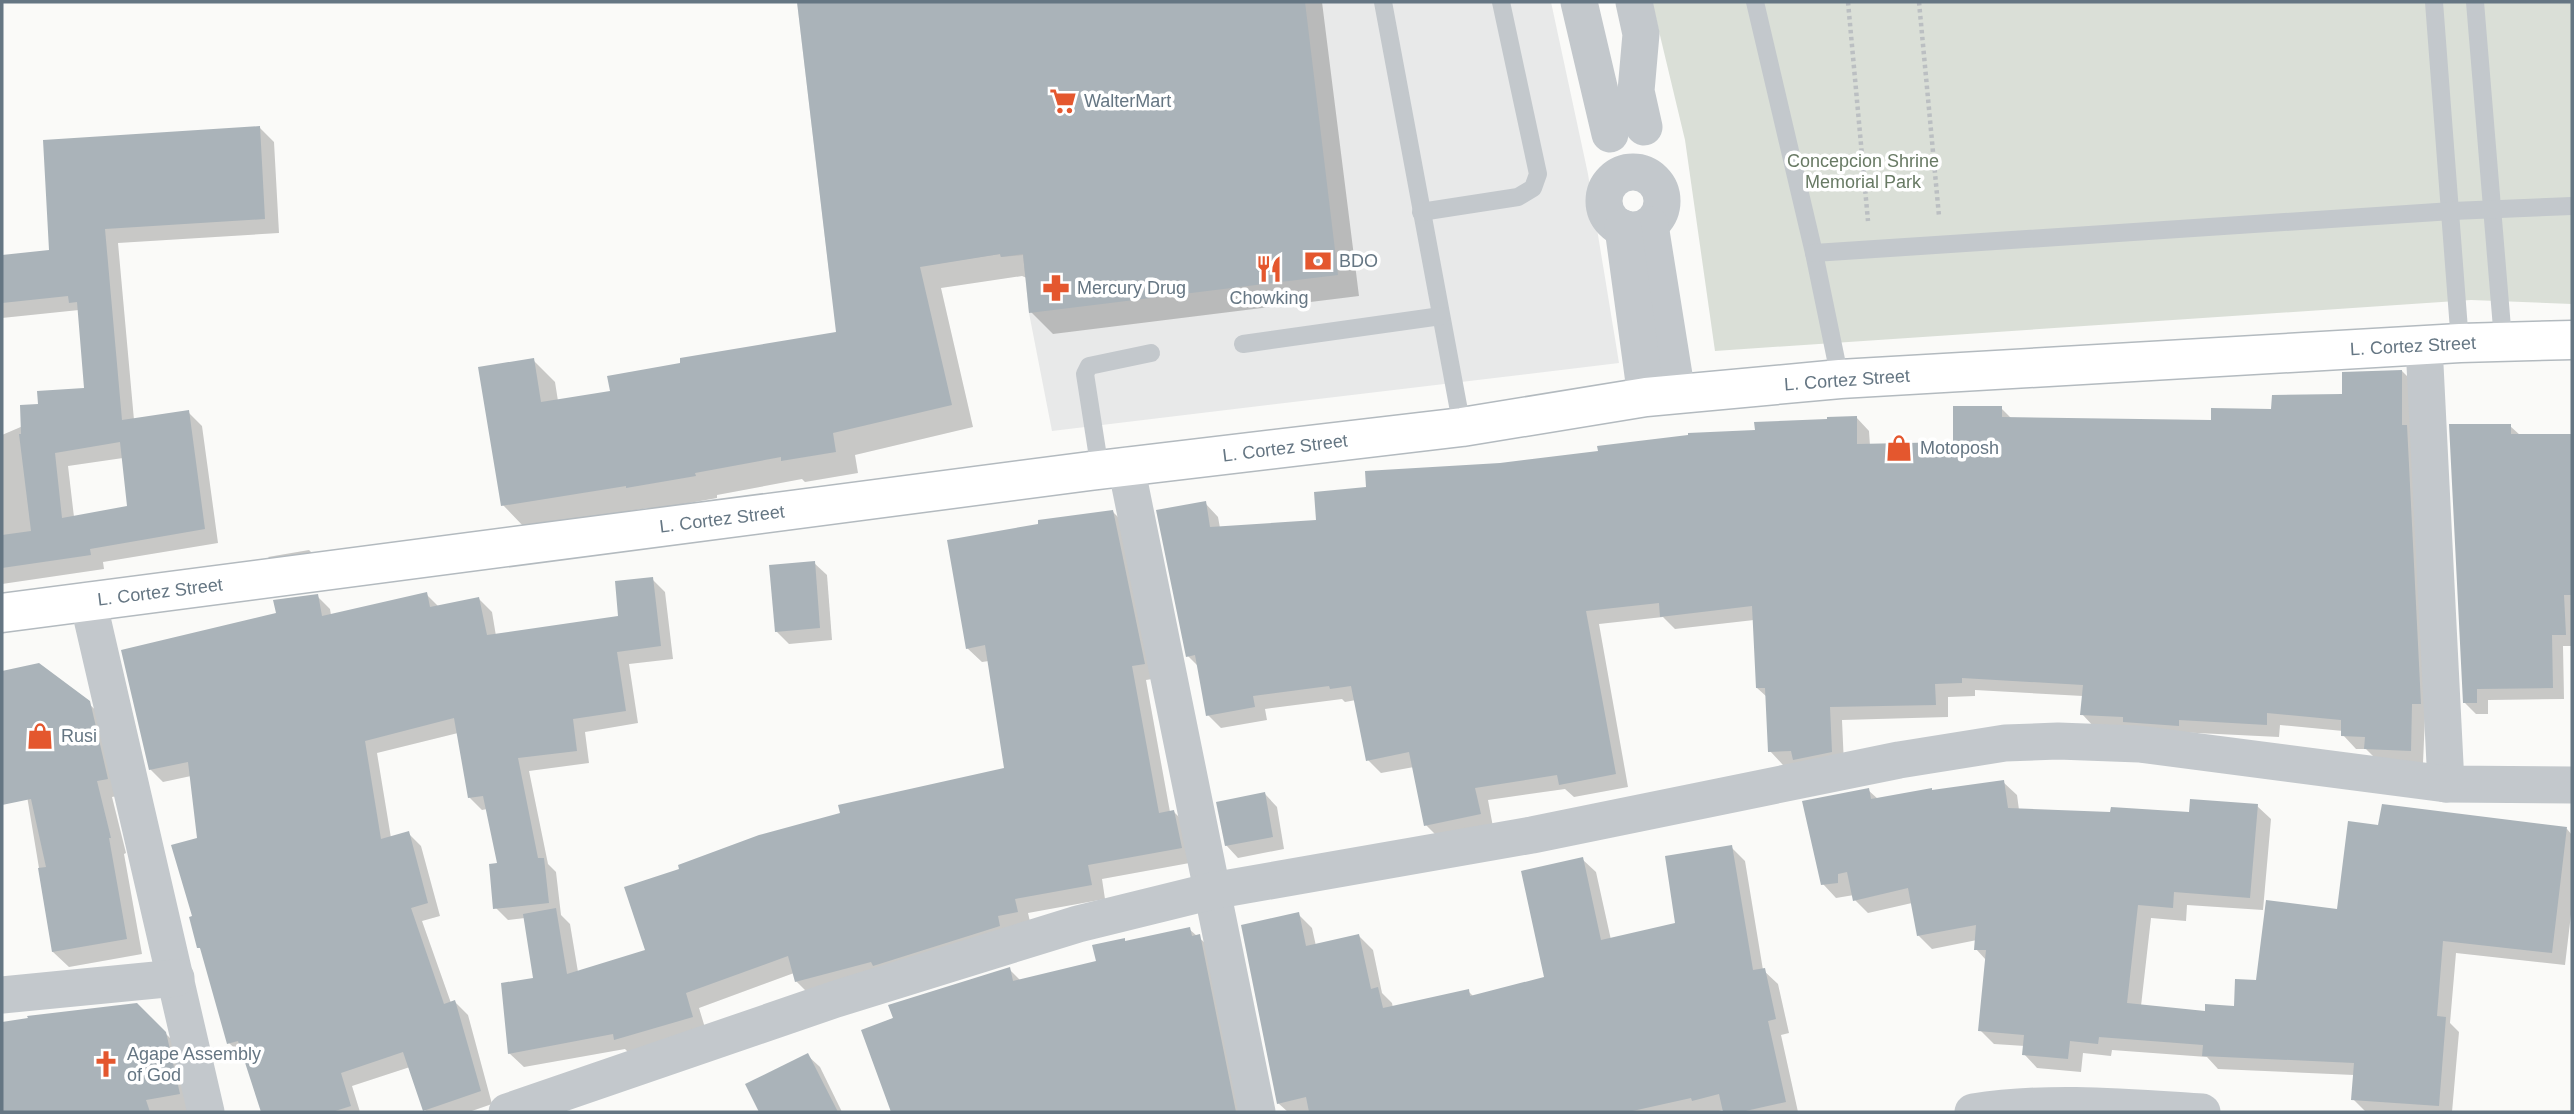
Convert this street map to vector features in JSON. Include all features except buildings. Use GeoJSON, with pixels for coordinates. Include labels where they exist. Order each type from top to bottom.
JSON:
{"type":"FeatureCollection","features":[{"type":"Feature","properties":{"kind":"main road","name":"L. Cortez Street"},"geometry":{"type":"LineString","coordinates":[[2,612],[1113,468],[1462,427],[1662,396],[1840,379],[2503,340],[2572,340]]}},
{"type":"Feature","properties":{"kind":"street"},"geometry":{"type":"LineString","coordinates":[[1579,2],[1588,48],[1630,152],[1661,192],[1661,210],[1636,226],[1610,219],[1604,204],[1606,188],[1630,152],[1641,34],[1634,2]]}},
{"type":"Feature","properties":{"kind":"street"},"geometry":{"type":"LineString","coordinates":[[1636,226],[1662,396]]}},
{"type":"Feature","properties":{"kind":"street"},"geometry":{"type":"LineString","coordinates":[[2442,344],[2446,784]]}},
{"type":"Feature","properties":{"kind":"street"},"geometry":{"type":"LineString","coordinates":[[1113,468],[1212,891],[1257,1112]]}},
{"type":"Feature","properties":{"kind":"street"},"geometry":{"type":"LineString","coordinates":[[88,601],[206,1112]]}},
{"type":"Feature","properties":{"kind":"street"},"geometry":{"type":"LineString","coordinates":[[507,1112],[849,995],[1078,924],[1212,891],[1532,835],[1899,760],[2005,743],[2058,741],[2139,744],[2446,784],[2572,785]]}},
{"type":"Feature","properties":{"kind":"street"},"geometry":{"type":"LineString","coordinates":[[2,995],[176,978]]}},
{"type":"Feature","properties":{"kind":"street"},"geometry":{"type":"LineString","coordinates":[[1973,1112],[2010,1106],[2086,1105],[2202,1112]]}},
{"type":"Feature","properties":{"kind":"lane"},"geometry":{"type":"LineString","coordinates":[[1382,2],[1462,427]]}},
{"type":"Feature","properties":{"kind":"lane"},"geometry":{"type":"LineString","coordinates":[[1421,212],[1518,197],[1533,188],[1538,174],[1502,2]]}},
{"type":"Feature","properties":{"kind":"lane"},"geometry":{"type":"LineString","coordinates":[[1755,2],[1814,253],[1840,379]]}},
{"type":"Feature","properties":{"kind":"lane"},"geometry":{"type":"LineString","coordinates":[[2434,2],[2452,211],[2442,344]]}},
{"type":"Feature","properties":{"kind":"lane"},"geometry":{"type":"LineString","coordinates":[[2475,2],[2503,340]]}},
{"type":"Feature","properties":{"kind":"lane"},"geometry":{"type":"LineString","coordinates":[[1814,253],[2452,211],[2572,206]]}},
{"type":"Feature","properties":{"kind":"lane"},"geometry":{"type":"LineString","coordinates":[[1243,344],[1440,316]]}},
{"type":"Feature","properties":{"kind":"lane"},"geometry":{"type":"LineString","coordinates":[[1113,468],[1086,374],[1089,366],[1100,362],[1151,354]]}},
{"type":"Feature","properties":{"kind":"path"},"geometry":{"type":"LineString","coordinates":[[1848,2],[1870,250]]}},
{"type":"Feature","properties":{"kind":"path"},"geometry":{"type":"LineString","coordinates":[[1919,2],[1942,245]]}},
{"type":"Feature","properties":{"kind":"shaded area"},"geometry":{"type":"Polygon","coordinates":[[[797,2],[1551,2],[1588,174],[1619,363],[1052,431],[1029,313],[1023,255],[1001,257],[1000,254],[830,280],[797,2]]]}},
{"type":"Feature","properties":{"kind":"green space","name":"Concepcion Shrine Memorial Park"},"geometry":{"type":"Polygon","coordinates":[[[1652,2],[2572,2],[2572,304],[2471,300],[1715,351],[1685,140],[1652,2]]]}},
{"type":"Feature","properties":{"kind":"place","name":"WalterMart"},"geometry":{"type":"Point","coordinates":[1063,101]}},
{"type":"Feature","properties":{"kind":"place","name":"BDO"},"geometry":{"type":"Point","coordinates":[1318,261]}},
{"type":"Feature","properties":{"kind":"place","name":"Chowking"},"geometry":{"type":"Point","coordinates":[1269,269]}},
{"type":"Feature","properties":{"kind":"place","name":"Mercury Drug"},"geometry":{"type":"Point","coordinates":[1056,288]}},
{"type":"Feature","properties":{"kind":"place","name":"Motoposh"},"geometry":{"type":"Point","coordinates":[1899,448]}},
{"type":"Feature","properties":{"kind":"place","name":"Rusi"},"geometry":{"type":"Point","coordinates":[40,736]}},
{"type":"Feature","properties":{"kind":"place","name":"Agape Assembly of God"},"geometry":{"type":"Point","coordinates":[106,1064]}}]}
